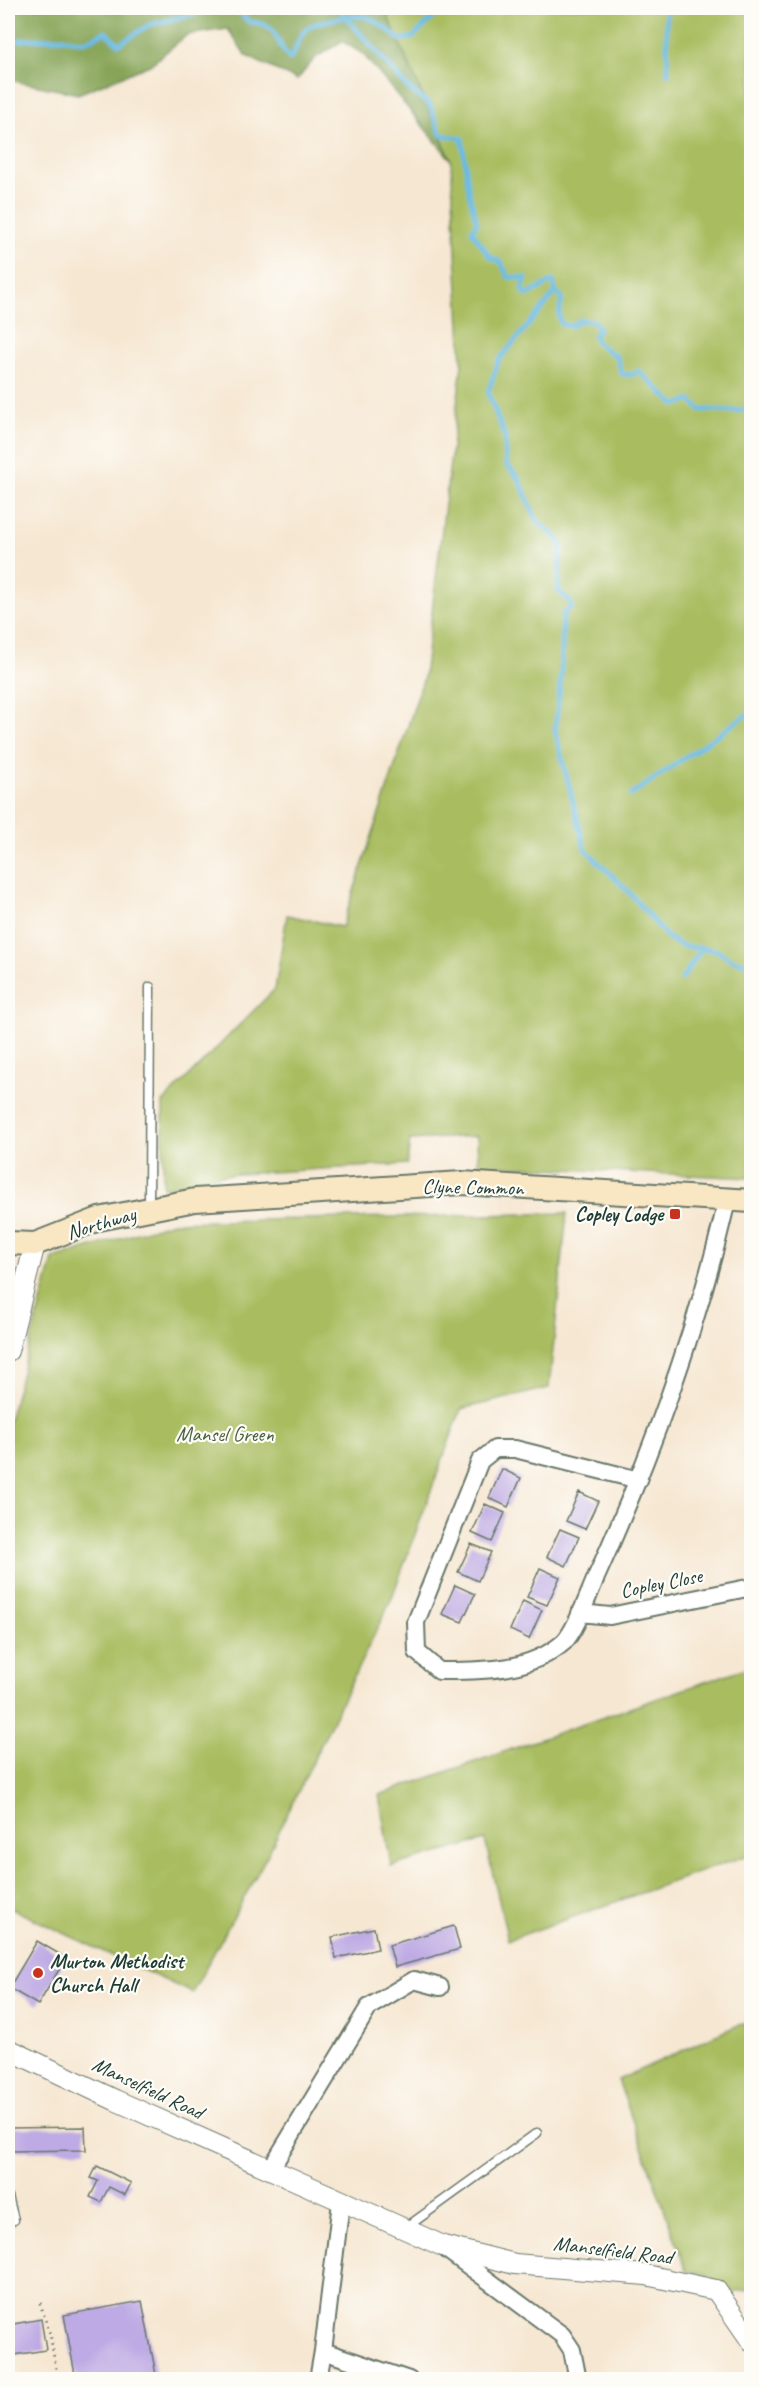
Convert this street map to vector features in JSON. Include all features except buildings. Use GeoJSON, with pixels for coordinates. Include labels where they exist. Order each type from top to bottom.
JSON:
{"type":"FeatureCollection","features":[{"type":"Feature","properties":{"kind":"main road","name":"Clyne Common"},"geometry":{"type":"LineString","coordinates":[[195,1200],[462,1183],[752,1201]]}},
{"type":"Feature","properties":{"kind":"main road","name":"Northway"},"geometry":{"type":"LineString","coordinates":[[8,1242],[35,1244],[99,1219],[195,1200]]}},
{"type":"Feature","properties":{"kind":"street"},"geometry":{"type":"LineString","coordinates":[[639,1480],[514,1449],[495,1449],[480,1461],[416,1622],[417,1652],[439,1671],[484,1671],[538,1660],[566,1640],[639,1480],[708,1281],[727,1201]]}},
{"type":"Feature","properties":{"kind":"street"},"geometry":{"type":"LineString","coordinates":[[8,1351],[35,1244]]}},
{"type":"Feature","properties":{"kind":"street","name":"Copley Close"},"geometry":{"type":"LineString","coordinates":[[580,1613],[610,1616],[752,1587]]}},
{"type":"Feature","properties":{"kind":"street"},"geometry":{"type":"LineString","coordinates":[[270,2170],[369,2007],[414,1980],[440,1987]]}},
{"type":"Feature","properties":{"kind":"street","name":"Manselfield Road"},"geometry":{"type":"LineString","coordinates":[[8,2049],[270,2170],[443,2246],[515,2264],[646,2275],[716,2290],[752,2343]]}},
{"type":"Feature","properties":{"kind":"street"},"geometry":{"type":"LineString","coordinates":[[318,2379],[341,2202]]}},
{"type":"Feature","properties":{"kind":"street","name":"Manselfield Road"},"geometry":{"type":"LineString","coordinates":[[443,2246],[562,2335],[572,2350],[578,2379]]}},
{"type":"Feature","properties":{"kind":"street"},"geometry":{"type":"LineString","coordinates":[[323,2351],[409,2379]]}},
{"type":"Feature","properties":{"kind":"lane"},"geometry":{"type":"LineString","coordinates":[[149,1209],[150,987]]}},
{"type":"Feature","properties":{"kind":"lane"},"geometry":{"type":"LineString","coordinates":[[403,2229],[537,2133]]}},
{"type":"Feature","properties":{"kind":"lane"},"geometry":{"type":"LineString","coordinates":[[8,2196],[14,2220]]}},
{"type":"Feature","properties":{"kind":"path"},"geometry":{"type":"LineString","coordinates":[[40,2303],[50,2334],[58,2379]]}},
{"type":"Feature","properties":{"kind":"green space"},"geometry":{"type":"Polygon","coordinates":[[[8,8],[384,8],[451,160],[363,54],[342,41],[315,58],[297,80],[246,56],[228,29],[187,35],[150,65],[78,94],[8,80],[8,8]]]}},
{"type":"Feature","properties":{"kind":"green space"},"geometry":{"type":"Polygon","coordinates":[[[384,8],[751,8],[751,1178],[478,1165],[477,1136],[410,1140],[407,1164],[221,1175],[163,1188],[163,1102],[275,989],[287,915],[342,927],[424,677],[462,364],[451,160],[384,8]]]}},
{"type":"Feature","properties":{"kind":"green space","name":"Mansel Green"},"geometry":{"type":"Polygon","coordinates":[[[567,1213],[549,1388],[461,1409],[391,1600],[268,1854],[192,1993],[8,1907],[8,1423],[53,1259],[173,1222],[567,1213]]]}},
{"type":"Feature","properties":{"kind":"green space"},"geometry":{"type":"Polygon","coordinates":[[[751,1666],[751,1854],[508,1940],[485,1840],[391,1866],[379,1795],[751,1666]]]}},
{"type":"Feature","properties":{"kind":"green space"},"geometry":{"type":"Polygon","coordinates":[[[751,2022],[751,2289],[732,2292],[708,2275],[686,2270],[618,2080],[736,2026],[751,2022]]]}},
{"type":"Feature","properties":{"kind":"waterway"},"geometry":{"type":"LineString","coordinates":[[8,44],[19,40],[62,38],[84,42],[105,32],[119,44],[149,25],[218,8]]}},
{"type":"Feature","properties":{"kind":"waterway"},"geometry":{"type":"LineString","coordinates":[[227,8],[236,9],[249,22],[259,23],[272,30],[290,59],[305,30],[317,24],[346,17],[363,17],[377,22],[399,39],[412,38],[443,8]]}},
{"type":"Feature","properties":{"kind":"waterway"},"geometry":{"type":"LineString","coordinates":[[343,18],[344,8]]}},
{"type":"Feature","properties":{"kind":"waterway"},"geometry":{"type":"LineString","coordinates":[[666,8],[668,74]]}},
{"type":"Feature","properties":{"kind":"waterway"},"geometry":{"type":"LineString","coordinates":[[346,17],[407,87],[430,105],[441,135],[462,138],[469,193],[477,222],[472,231],[490,257],[501,262],[508,277],[526,278],[522,290],[527,295],[553,281],[556,292],[562,297],[559,316],[561,324],[572,326],[580,320],[594,321],[599,329],[594,335],[597,343],[617,357],[622,374],[631,375],[639,371],[675,405],[690,400],[701,410],[747,409],[752,412]]}},
{"type":"Feature","properties":{"kind":"waterway"},"geometry":{"type":"LineString","coordinates":[[556,292],[499,360],[488,392],[505,437],[506,464],[519,479],[537,521],[555,536],[561,545],[558,590],[572,607],[563,613],[561,677],[555,730],[585,849],[628,891],[668,938],[682,946],[716,950],[730,959],[752,965]]}},
{"type":"Feature","properties":{"kind":"waterway"},"geometry":{"type":"LineString","coordinates":[[631,795],[752,711]]}},
{"type":"Feature","properties":{"kind":"waterway"},"geometry":{"type":"LineString","coordinates":[[682,979],[702,948]]}},
{"type":"Feature","properties":{"kind":"place","name":"Copley Lodge"},"geometry":{"type":"Point","coordinates":[675,1214]}},
{"type":"Feature","properties":{"kind":"place","name":"Murton Methodist Church Hall"},"geometry":{"type":"Point","coordinates":[38,1973]}}]}
